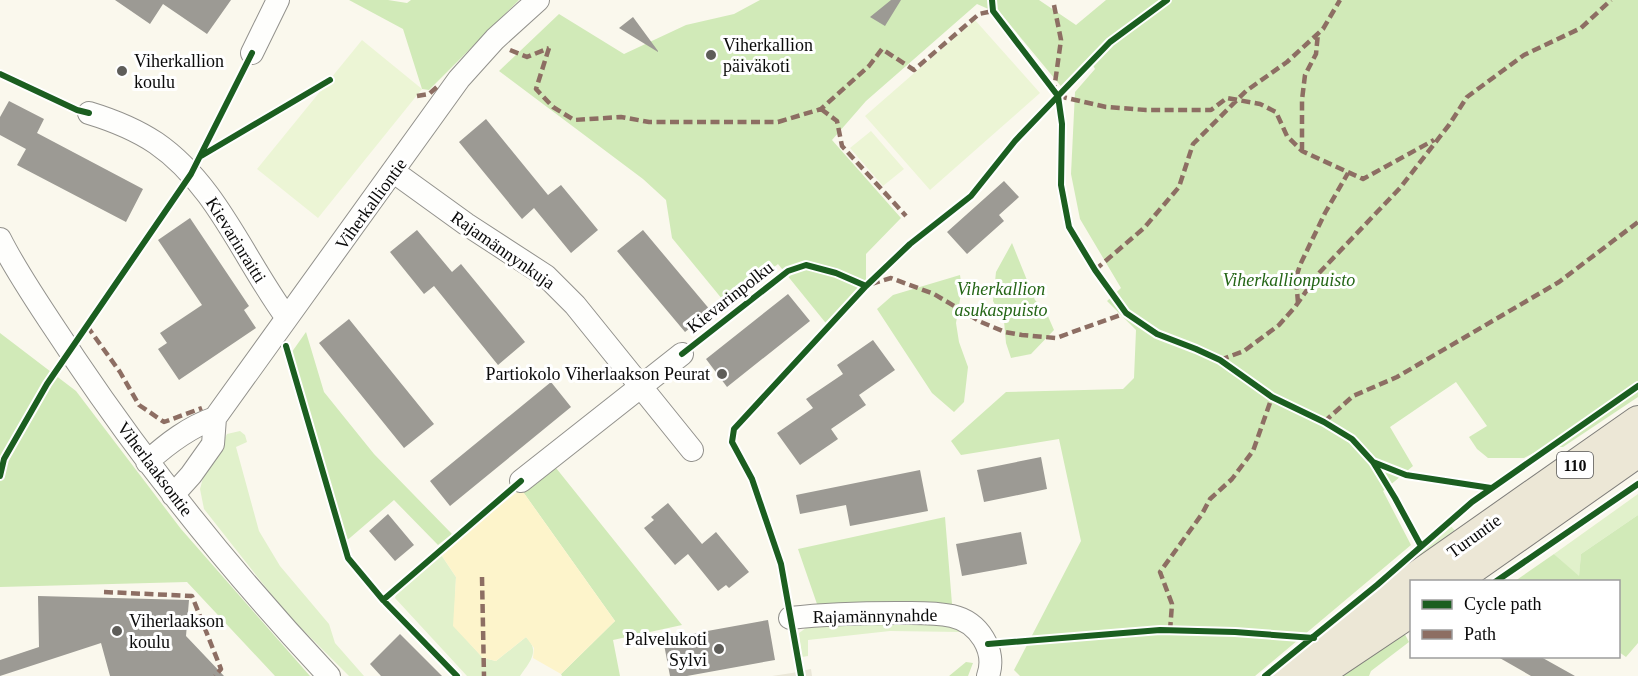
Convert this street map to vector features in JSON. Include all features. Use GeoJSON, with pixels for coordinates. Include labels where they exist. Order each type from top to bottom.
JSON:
{"type":"FeatureCollection","features":[{"type":"Feature","properties":{"kind":"main road","name":"Turuntie"},"geometry":{"type":"LineString","coordinates":[[1412,580],[1638,421]]}},
{"type":"Feature","properties":{"kind":"main road","name":"Turuntie"},"geometry":{"type":"LineString","coordinates":[[1456,580],[1638,452]]}},
{"type":"Feature","properties":{"kind":"main road","name":"Turuntie"},"geometry":{"type":"LineString","coordinates":[[1284,676],[1410,581]]}},
{"type":"Feature","properties":{"kind":"main road"},"geometry":{"type":"LineString","coordinates":[[1315,676],[1410,612]]}},
{"type":"Feature","properties":{"kind":"street"},"geometry":{"type":"LineString","coordinates":[[252,53],[278,0]]}},
{"type":"Feature","properties":{"kind":"street","name":"Viherkalliontie"},"geometry":{"type":"LineString","coordinates":[[173,495],[191,475],[213,444],[215,418],[459,79],[495,39],[537,0]]}},
{"type":"Feature","properties":{"kind":"street","name":"Kievarinraitti"},"geometry":{"type":"LineString","coordinates":[[89,113],[118,122],[156,143],[191,174],[210,197],[287,318]]}},
{"type":"Feature","properties":{"kind":"street","name":"Rajamännynkuja"},"geometry":{"type":"LineString","coordinates":[[394,172],[466,224],[546,276],[575,305],[692,450]]}},
{"type":"Feature","properties":{"kind":"street","name":"Viherlaaksontie"},"geometry":{"type":"LineString","coordinates":[[1,242],[55,328],[147,462],[256,595],[329,676]]}},
{"type":"Feature","properties":{"kind":"street","name":"Kievarinpolku"},"geometry":{"type":"LineString","coordinates":[[522,482],[682,354]]}},
{"type":"Feature","properties":{"kind":"street","name":"Viherkalliontie"},"geometry":{"type":"LineString","coordinates":[[147,462],[196,425],[215,418]]}},
{"type":"Feature","properties":{"kind":"street","name":"Rajamännynahde"},"geometry":{"type":"LineString","coordinates":[[790,618],[839,612],[933,613],[955,616],[966,622],[988,644],[992,666],[988,676]]}},
{"type":"Feature","properties":{"kind":"green space"},"geometry":{"type":"Polygon","coordinates":[[[349,0],[388,0],[407,3],[411,0],[519,0],[429,90],[422,89],[403,29],[349,0]]]}},
{"type":"Feature","properties":{"kind":"green space","name":"Viherkallionpuisto"},"geometry":{"type":"Polygon","coordinates":[[[760,0],[1039,0],[1076,25],[1106,0],[1638,0],[1638,397],[1563,447],[1545,447],[1524,458],[1488,458],[1477,449],[1469,437],[1487,426],[1456,382],[1390,427],[1413,466],[1383,491],[1411,545],[1255,676],[1020,676],[1014,670],[1081,541],[1059,439],[961,455],[951,441],[1006,392],[1123,389],[1134,378],[1136,330],[1107,301],[1121,288],[1080,219],[1071,174],[1075,92],[1095,69],[1091,62],[1064,90],[1002,15],[977,4],[866,101],[832,140],[901,218],[866,254],[866,286],[829,327],[778,264],[727,305],[672,238],[666,200],[643,179],[499,71],[559,14],[624,54],[686,25],[734,14],[760,0]]]}},
{"type":"Feature","properties":{"kind":"green space"},"geometry":{"type":"Polygon","coordinates":[[[975,20],[1040,93],[930,190],[865,116],[975,20]]]}},
{"type":"Feature","properties":{"kind":"green space"},"geometry":{"type":"Polygon","coordinates":[[[362,40],[422,89],[318,218],[257,169],[362,40]]]}},
{"type":"Feature","properties":{"kind":"green space"},"geometry":{"type":"Polygon","coordinates":[[[871,131],[904,169],[883,186],[850,148],[871,131]]]}},
{"type":"Feature","properties":{"kind":"green space","name":"Viherkallion asukaspuisto"},"geometry":{"type":"Polygon","coordinates":[[[1012,243],[1035,300],[1047,314],[1054,330],[1031,354],[1011,358],[1006,343],[1004,321],[993,301],[996,272],[1012,243]]]}},
{"type":"Feature","properties":{"kind":"green space"},"geometry":{"type":"Polygon","coordinates":[[[960,275],[962,288],[956,323],[959,342],[968,367],[964,402],[954,412],[932,393],[877,309],[893,295],[960,275]]]}},
{"type":"Feature","properties":{"kind":"green space"},"geometry":{"type":"Polygon","coordinates":[[[306,332],[324,392],[374,454],[452,534],[438,545],[394,500],[344,543],[289,356],[306,332]]]}},
{"type":"Feature","properties":{"kind":"green space"},"geometry":{"type":"Polygon","coordinates":[[[0,333],[76,391],[181,529],[310,676],[275,676],[187,582],[0,587],[0,333]]]}},
{"type":"Feature","properties":{"kind":"green space"},"geometry":{"type":"Polygon","coordinates":[[[240,431],[245,435],[247,442],[236,447],[259,531],[280,566],[329,624],[335,643],[364,676],[349,676],[286,613],[204,509],[200,489],[203,478],[227,434],[240,431]]]}},
{"type":"Feature","properties":{"kind":"green space"},"geometry":{"type":"Polygon","coordinates":[[[552,463],[682,625],[613,640],[620,676],[562,676],[561,674],[615,621],[521,489],[552,463]]]}},
{"type":"Feature","properties":{"kind":"green space"},"geometry":{"type":"Polygon","coordinates":[[[1638,494],[1638,515],[1581,554],[1579,577],[1554,554],[1638,494]]]}},
{"type":"Feature","properties":{"kind":"green space"},"geometry":{"type":"Polygon","coordinates":[[[1638,515],[1638,643],[1626,657],[1620,653],[1620,580],[1516,580],[1554,554],[1579,576],[1581,554],[1638,515]]]}},
{"type":"Feature","properties":{"kind":"green space"},"geometry":{"type":"Polygon","coordinates":[[[945,517],[952,604],[817,604],[798,549],[945,517]]]}},
{"type":"Feature","properties":{"kind":"green space"},"geometry":{"type":"Polygon","coordinates":[[[1450,525],[1457,533],[1392,579],[1450,525]]]}},
{"type":"Feature","properties":{"kind":"green space"},"geometry":{"type":"Polygon","coordinates":[[[440,553],[456,577],[454,626],[483,658],[496,661],[526,637],[533,647],[533,652],[530,662],[520,676],[467,676],[395,598],[397,591],[440,553]]]}},
{"type":"Feature","properties":{"kind":"green space"},"geometry":{"type":"Polygon","coordinates":[[[862,621],[945,625],[959,629],[961,632],[890,631],[808,640],[808,656],[802,657],[799,633],[806,628],[862,621]]]}},
{"type":"Feature","properties":{"kind":"green space"},"geometry":{"type":"Polygon","coordinates":[[[1400,625],[1409,642],[1371,671],[1369,676],[1322,676],[1400,625]]]}},
{"type":"Feature","properties":{"kind":"green space"},"geometry":{"type":"Polygon","coordinates":[[[966,662],[973,663],[968,676],[949,676],[966,662]]]}},
{"type":"Feature","properties":{"kind":"sand"},"geometry":{"type":"Polygon","coordinates":[[[521,489],[615,621],[561,674],[533,658],[534,648],[526,637],[496,661],[483,658],[453,626],[456,577],[440,553],[521,489]]]}},
{"type":"Feature","properties":{"kind":"shaded area"},"geometry":{"type":"Polygon","coordinates":[[[811,669],[812,676],[772,676],[792,673],[811,669]]]}},
{"type":"Feature","properties":{"kind":"building"},"geometry":{"type":"Polygon","coordinates":[[[115,0],[231,0],[207,34],[163,4],[150,24],[115,0]]]}},
{"type":"Feature","properties":{"kind":"building"},"geometry":{"type":"Polygon","coordinates":[[[891,0],[901,0],[885,26],[870,17],[891,0]]]}},
{"type":"Feature","properties":{"kind":"building"},"geometry":{"type":"Polygon","coordinates":[[[633,17],[658,51],[658,52],[619,28],[633,17]]]}},
{"type":"Feature","properties":{"kind":"building"},"geometry":{"type":"Polygon","coordinates":[[[9,101],[44,119],[37,133],[143,189],[126,222],[17,165],[26,149],[0,135],[0,117],[9,101]]]}},
{"type":"Feature","properties":{"kind":"building"},"geometry":{"type":"Polygon","coordinates":[[[486,119],[548,195],[561,185],[598,230],[571,253],[534,208],[522,219],[459,142],[486,119]]]}},
{"type":"Feature","properties":{"kind":"building"},"geometry":{"type":"Polygon","coordinates":[[[1004,181],[1019,197],[999,215],[1004,221],[967,254],[947,232],[1004,181]]]}},
{"type":"Feature","properties":{"kind":"building"},"geometry":{"type":"Polygon","coordinates":[[[190,218],[249,306],[244,310],[256,328],[179,380],[158,349],[167,343],[160,333],[202,305],[158,240],[190,218]]]}},
{"type":"Feature","properties":{"kind":"building"},"geometry":{"type":"Polygon","coordinates":[[[417,230],[452,272],[461,264],[525,342],[498,365],[434,286],[424,294],[390,252],[417,230]]]}},
{"type":"Feature","properties":{"kind":"building"},"geometry":{"type":"Polygon","coordinates":[[[643,230],[711,311],[685,332],[617,251],[643,230]]]}},
{"type":"Feature","properties":{"kind":"building"},"geometry":{"type":"Polygon","coordinates":[[[788,294],[810,321],[727,387],[706,359],[788,294]]]}},
{"type":"Feature","properties":{"kind":"building"},"geometry":{"type":"Polygon","coordinates":[[[349,319],[434,424],[404,448],[319,343],[349,319]]]}},
{"type":"Feature","properties":{"kind":"building"},"geometry":{"type":"Polygon","coordinates":[[[873,340],[895,370],[859,395],[866,405],[831,429],[838,439],[800,465],[777,433],[813,408],[806,399],[843,374],[837,365],[873,340]]]}},
{"type":"Feature","properties":{"kind":"building"},"geometry":{"type":"Polygon","coordinates":[[[551,382],[571,407],[450,506],[430,481],[551,382]]]}},
{"type":"Feature","properties":{"kind":"building"},"geometry":{"type":"Polygon","coordinates":[[[1041,457],[1047,489],[984,502],[977,470],[1041,457]]]}},
{"type":"Feature","properties":{"kind":"building"},"geometry":{"type":"Polygon","coordinates":[[[920,470],[928,511],[850,526],[846,505],[800,514],[796,495],[920,470]]]}},
{"type":"Feature","properties":{"kind":"building"},"geometry":{"type":"Polygon","coordinates":[[[668,503],[702,544],[716,532],[749,572],[729,588],[726,585],[718,591],[688,554],[675,565],[644,528],[654,520],[651,517],[668,503]]]}},
{"type":"Feature","properties":{"kind":"building"},"geometry":{"type":"Polygon","coordinates":[[[388,514],[414,545],[395,561],[369,531],[388,514]]]}},
{"type":"Feature","properties":{"kind":"building"},"geometry":{"type":"Polygon","coordinates":[[[1021,532],[1027,564],[962,576],[956,544],[1021,532]]]}},
{"type":"Feature","properties":{"kind":"building"},"geometry":{"type":"Polygon","coordinates":[[[38,596],[189,600],[186,636],[224,676],[110,676],[101,643],[0,676],[0,660],[39,647],[38,596]]]}},
{"type":"Feature","properties":{"kind":"building","name":"Palvelukoti Sylvi"},"geometry":{"type":"Polygon","coordinates":[[[768,620],[775,660],[687,676],[670,676],[663,639],[768,620]]]}},
{"type":"Feature","properties":{"kind":"building"},"geometry":{"type":"Polygon","coordinates":[[[400,634],[442,676],[381,676],[370,664],[400,634]]]}},
{"type":"Feature","properties":{"kind":"building"},"geometry":{"type":"Polygon","coordinates":[[[1500,658],[1543,658],[1575,676],[1531,676],[1500,658]]]}},
{"type":"Feature","properties":{"kind":"marked path"},"geometry":{"type":"LineString","coordinates":[[1095,270],[1144,228],[1179,187],[1193,144],[1246,91],[1287,62],[1323,29],[1340,0]]}},
{"type":"Feature","properties":{"kind":"marked path"},"geometry":{"type":"LineString","coordinates":[[1220,360],[1244,351],[1279,325],[1319,273],[1400,188],[1449,125],[1467,97],[1524,55],[1581,28],[1611,0]]}},
{"type":"Feature","properties":{"kind":"marked path"},"geometry":{"type":"LineString","coordinates":[[1054,5],[1061,40],[1054,90]]}},
{"type":"Feature","properties":{"kind":"marked path"},"geometry":{"type":"LineString","coordinates":[[549,48],[536,89],[553,107],[574,120],[621,117],[649,122],[778,122],[821,109],[869,66],[882,49],[914,70],[979,14],[993,11]]}},
{"type":"Feature","properties":{"kind":"marked path"},"geometry":{"type":"LineString","coordinates":[[1302,151],[1302,100],[1305,75],[1316,54],[1318,33]]}},
{"type":"Feature","properties":{"kind":"marked path"},"geometry":{"type":"LineString","coordinates":[[510,50],[527,57],[549,48]]}},
{"type":"Feature","properties":{"kind":"marked path"},"geometry":{"type":"LineString","coordinates":[[417,96],[429,94],[439,85]]}},
{"type":"Feature","properties":{"kind":"marked path"},"geometry":{"type":"LineString","coordinates":[[1058,96],[1106,107],[1146,110],[1211,110],[1227,98],[1260,104],[1276,112],[1287,136],[1302,151],[1363,179],[1434,140]]}},
{"type":"Feature","properties":{"kind":"marked path"},"geometry":{"type":"LineString","coordinates":[[821,109],[837,121],[842,146],[906,216]]}},
{"type":"Feature","properties":{"kind":"marked path"},"geometry":{"type":"LineString","coordinates":[[1298,303],[1296,278],[1300,265],[1325,213],[1348,173]]}},
{"type":"Feature","properties":{"kind":"marked path"},"geometry":{"type":"LineString","coordinates":[[1324,422],[1353,396],[1397,377],[1559,282],[1638,222]]}},
{"type":"Feature","properties":{"kind":"marked path"},"geometry":{"type":"LineString","coordinates":[[871,284],[891,278],[934,294],[981,322],[1005,332],[1022,335],[1056,338],[1126,313]]}},
{"type":"Feature","properties":{"kind":"marked path"},"geometry":{"type":"LineString","coordinates":[[87,326],[120,372],[139,405],[164,422],[202,408]]}},
{"type":"Feature","properties":{"kind":"marked path"},"geometry":{"type":"LineString","coordinates":[[1170,631],[1172,604],[1160,572],[1202,514],[1210,499],[1232,479],[1253,451],[1272,397]]}},
{"type":"Feature","properties":{"kind":"marked path"},"geometry":{"type":"LineString","coordinates":[[482,577],[484,676]]}},
{"type":"Feature","properties":{"kind":"marked path"},"geometry":{"type":"LineString","coordinates":[[104,592],[192,596],[221,669],[215,676]]}},
{"type":"Feature","properties":{"kind":"cycle path"},"geometry":{"type":"LineString","coordinates":[[801,676],[781,564],[752,479],[732,442],[734,429],[866,286],[910,244],[971,196],[1015,141],[1058,96],[993,11],[992,0]]}},
{"type":"Feature","properties":{"kind":"cycle path"},"geometry":{"type":"LineString","coordinates":[[1167,0],[1110,42],[1058,96],[1062,124],[1061,185],[1069,227],[1095,270],[1126,313],[1157,334],[1220,360],[1272,397],[1324,422],[1352,439],[1373,462],[1421,546]]}},
{"type":"Feature","properties":{"kind":"cycle path"},"geometry":{"type":"LineString","coordinates":[[0,476],[4,459],[47,384],[191,174],[252,53]]}},
{"type":"Feature","properties":{"kind":"cycle path"},"geometry":{"type":"LineString","coordinates":[[0,74],[77,110],[89,113]]}},
{"type":"Feature","properties":{"kind":"cycle path"},"geometry":{"type":"LineString","coordinates":[[201,156],[330,80]]}},
{"type":"Feature","properties":{"kind":"cycle path"},"geometry":{"type":"LineString","coordinates":[[682,354],[788,271],[806,265],[836,273],[866,286]]}},
{"type":"Feature","properties":{"kind":"cycle path"},"geometry":{"type":"LineString","coordinates":[[286,346],[348,558],[383,600],[457,676]]}},
{"type":"Feature","properties":{"kind":"cycle path"},"geometry":{"type":"LineString","coordinates":[[1265,676],[1377,585],[1472,502],[1638,386]]}},
{"type":"Feature","properties":{"kind":"cycle path"},"geometry":{"type":"LineString","coordinates":[[1373,462],[1406,475],[1491,488]]}},
{"type":"Feature","properties":{"kind":"cycle path"},"geometry":{"type":"LineString","coordinates":[[383,600],[521,481]]}},
{"type":"Feature","properties":{"kind":"cycle path"},"geometry":{"type":"LineString","coordinates":[[1498,580],[1638,484]]}},
{"type":"Feature","properties":{"kind":"cycle path"},"geometry":{"type":"LineString","coordinates":[[988,644],[1160,630],[1235,632],[1314,638]]}},
{"type":"Feature","properties":{"kind":"place","name":"Viherkallion päiväkoti"},"geometry":{"type":"Point","coordinates":[711,55]}},
{"type":"Feature","properties":{"kind":"place","name":"Viherkallion koulu"},"geometry":{"type":"Point","coordinates":[122,71]}},
{"type":"Feature","properties":{"kind":"place","name":"Partiokolo Viherlaakson Peurat"},"geometry":{"type":"Point","coordinates":[722,374]}},
{"type":"Feature","properties":{"kind":"place","name":"Viherlaakson koulu"},"geometry":{"type":"Point","coordinates":[117,631]}},
{"type":"Feature","properties":{"kind":"place","name":"Palvelukoti Sylvi"},"geometry":{"type":"Point","coordinates":[719,649]}}]}
